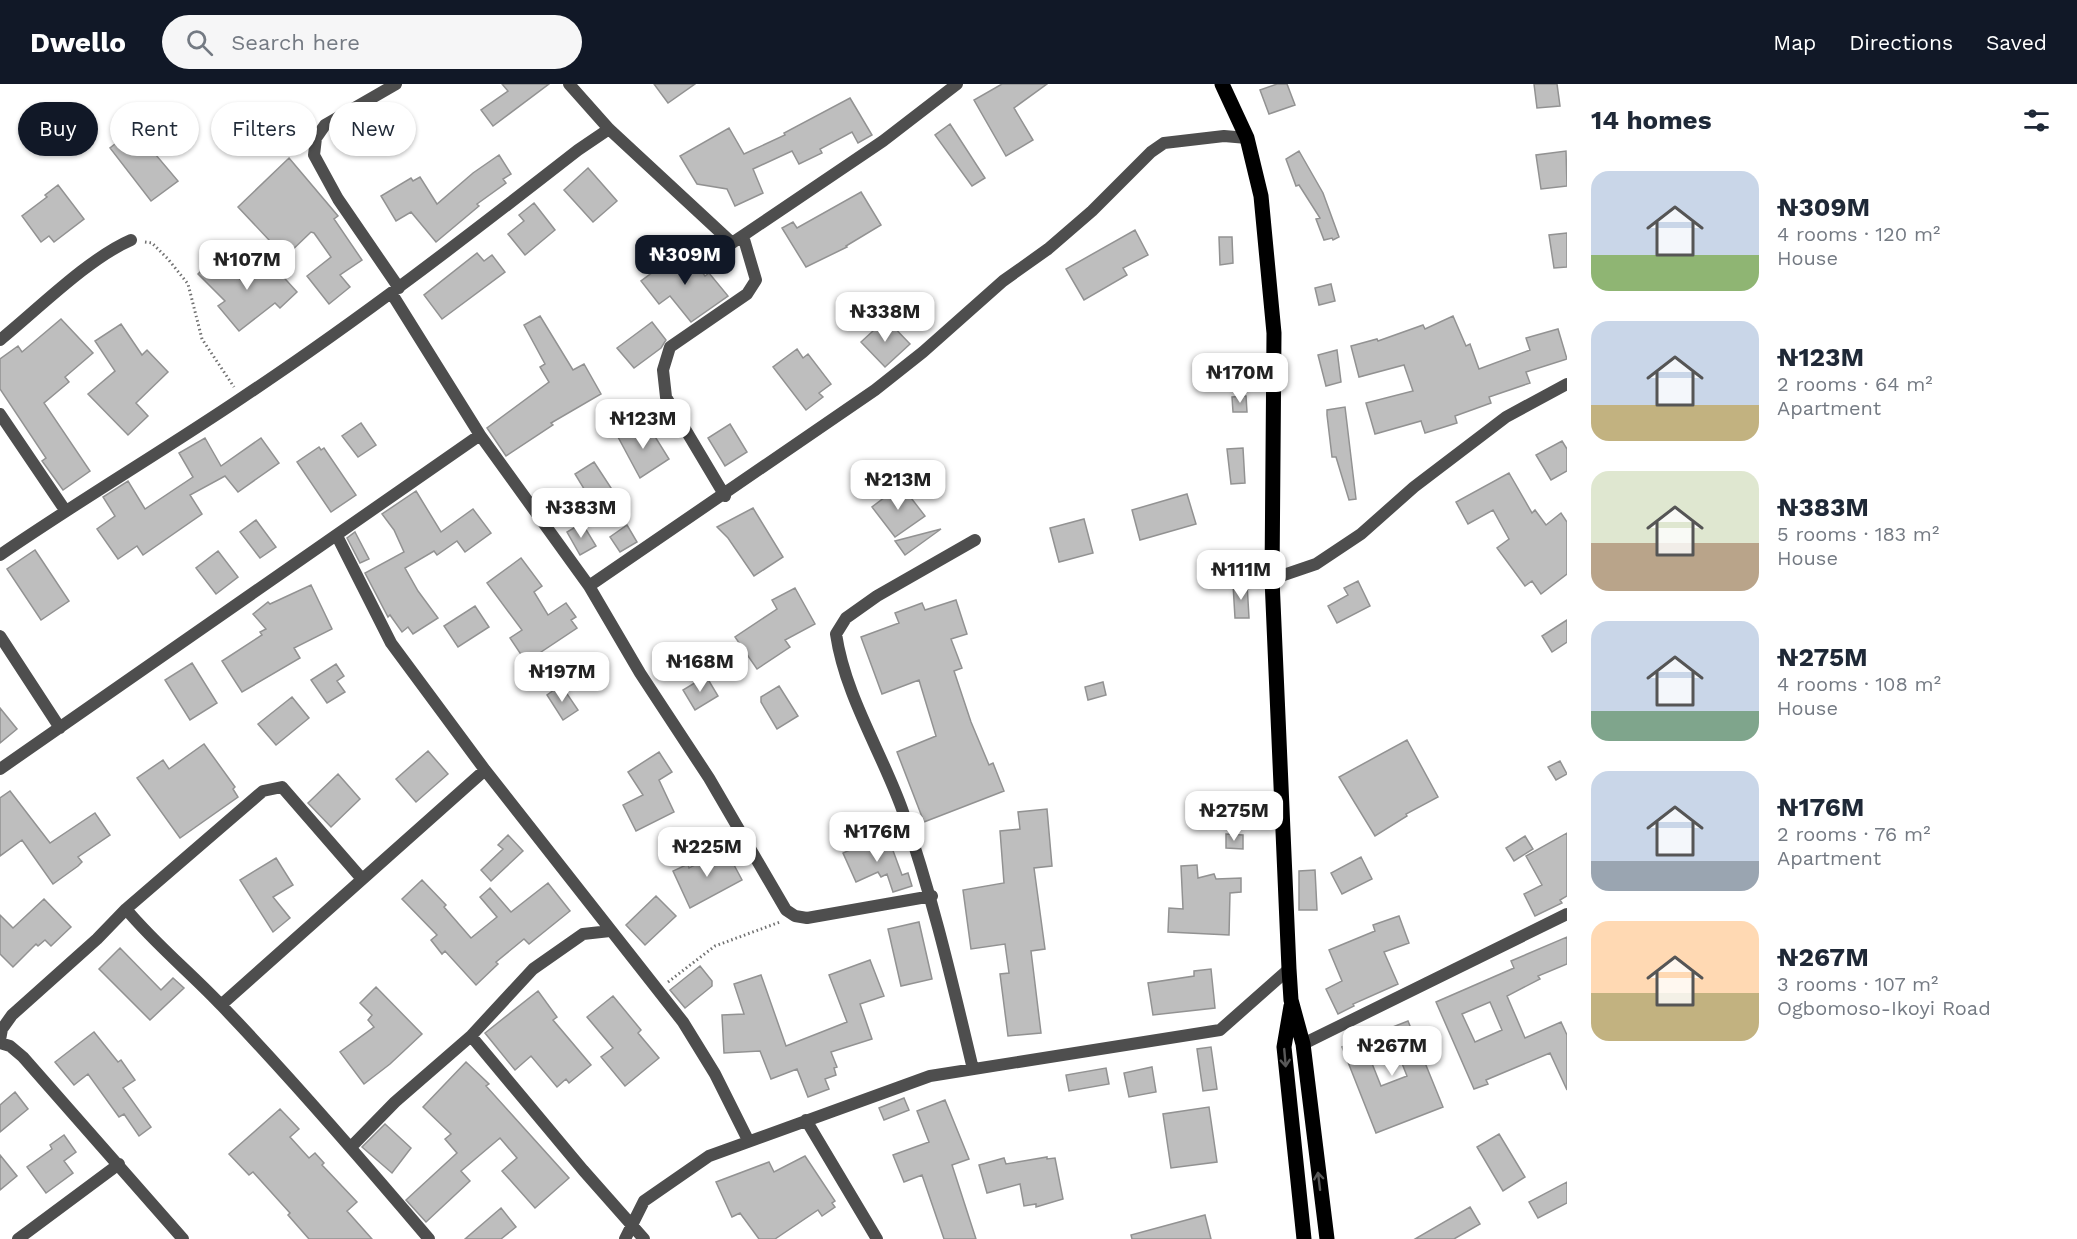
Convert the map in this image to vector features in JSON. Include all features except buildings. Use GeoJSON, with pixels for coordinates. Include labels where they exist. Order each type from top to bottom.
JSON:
{"type":"FeatureCollection","features":[{"type":"Feature","properties":{"kind":"main road"},"geometry":{"type":"LineString","coordinates":[[1222,84],[1247,138],[1261,196],[1274,333],[1272,579],[1289,969],[1292,1000],[1303,1044],[1328,1239]]}},
{"type":"Feature","properties":{"kind":"main road"},"geometry":{"type":"LineString","coordinates":[[1292,1000],[1284,1047],[1304,1239]]}},
{"type":"Feature","properties":{"kind":"street"},"geometry":{"type":"LineString","coordinates":[[396,84],[325,125],[316,138],[314,155],[338,200],[396,291],[480,435],[589,586],[640,674],[709,778],[778,900],[795,916],[807,918],[932,896]]}},
{"type":"Feature","properties":{"kind":"street"},"geometry":{"type":"LineString","coordinates":[[569,84],[609,129],[732,243],[883,141],[957,84]]}},
{"type":"Feature","properties":{"kind":"street"},"geometry":{"type":"LineString","coordinates":[[0,555],[65,510],[242,398],[396,291],[578,150],[609,129]]}},
{"type":"Feature","properties":{"kind":"street"},"geometry":{"type":"LineString","coordinates":[[589,586],[725,496],[875,390],[1003,281],[1048,249],[1092,211],[1151,152],[1164,143],[1224,136],[1247,138]]}},
{"type":"Feature","properties":{"kind":"street"},"geometry":{"type":"LineString","coordinates":[[725,496],[666,397],[663,370],[670,348],[747,294],[756,280],[743,236]]}},
{"type":"Feature","properties":{"kind":"street"},"geometry":{"type":"LineString","coordinates":[[0,340],[95,262],[116,247],[131,240]]}},
{"type":"Feature","properties":{"kind":"street"},"geometry":{"type":"LineString","coordinates":[[1272,579],[1316,564],[1352,540],[1414,487],[1506,417],[1567,384]]}},
{"type":"Feature","properties":{"kind":"street"},"geometry":{"type":"LineString","coordinates":[[0,414],[65,510]]}},
{"type":"Feature","properties":{"kind":"street"},"geometry":{"type":"LineString","coordinates":[[0,769],[480,435]]}},
{"type":"Feature","properties":{"kind":"street"},"geometry":{"type":"LineString","coordinates":[[337,536],[391,643],[485,770],[683,1022],[715,1074],[748,1140]]}},
{"type":"Feature","properties":{"kind":"street"},"geometry":{"type":"LineString","coordinates":[[973,1069],[932,896],[886,766],[839,655],[836,634],[846,618],[877,596],[975,540]]}},
{"type":"Feature","properties":{"kind":"street"},"geometry":{"type":"LineString","coordinates":[[0,636],[60,728]]}},
{"type":"Feature","properties":{"kind":"street"},"geometry":{"type":"LineString","coordinates":[[221,1005],[485,770]]}},
{"type":"Feature","properties":{"kind":"street"},"geometry":{"type":"LineString","coordinates":[[183,1239],[23,1057],[10,1046],[0,1042],[2,1029],[12,1015],[97,939],[126,909],[263,791],[282,787],[362,879]]}},
{"type":"Feature","properties":{"kind":"street"},"geometry":{"type":"LineString","coordinates":[[126,909],[144,931],[221,1005],[351,1147],[429,1239]]}},
{"type":"Feature","properties":{"kind":"street"},"geometry":{"type":"LineString","coordinates":[[1303,1044],[1567,914]]}},
{"type":"Feature","properties":{"kind":"street"},"geometry":{"type":"LineString","coordinates":[[351,1147],[395,1102],[471,1036],[533,969],[583,933],[610,931]]}},
{"type":"Feature","properties":{"kind":"street"},"geometry":{"type":"LineString","coordinates":[[625,1239],[644,1201],[678,1175],[709,1156],[748,1140],[930,1076],[1220,1030],[1289,969]]}},
{"type":"Feature","properties":{"kind":"street"},"geometry":{"type":"LineString","coordinates":[[471,1036],[583,1170],[645,1239]]}},
{"type":"Feature","properties":{"kind":"street"},"geometry":{"type":"LineString","coordinates":[[806,1120],[877,1239]]}},
{"type":"Feature","properties":{"kind":"street"},"geometry":{"type":"LineString","coordinates":[[18,1239],[119,1164]]}},
{"type":"Feature","properties":{"kind":"path"},"geometry":{"type":"LineString","coordinates":[[131,240],[152,243],[168,258],[188,284],[202,339],[242,398]]}},
{"type":"Feature","properties":{"kind":"path"},"geometry":{"type":"LineString","coordinates":[[658,991],[715,946],[795,916]]}}]}
